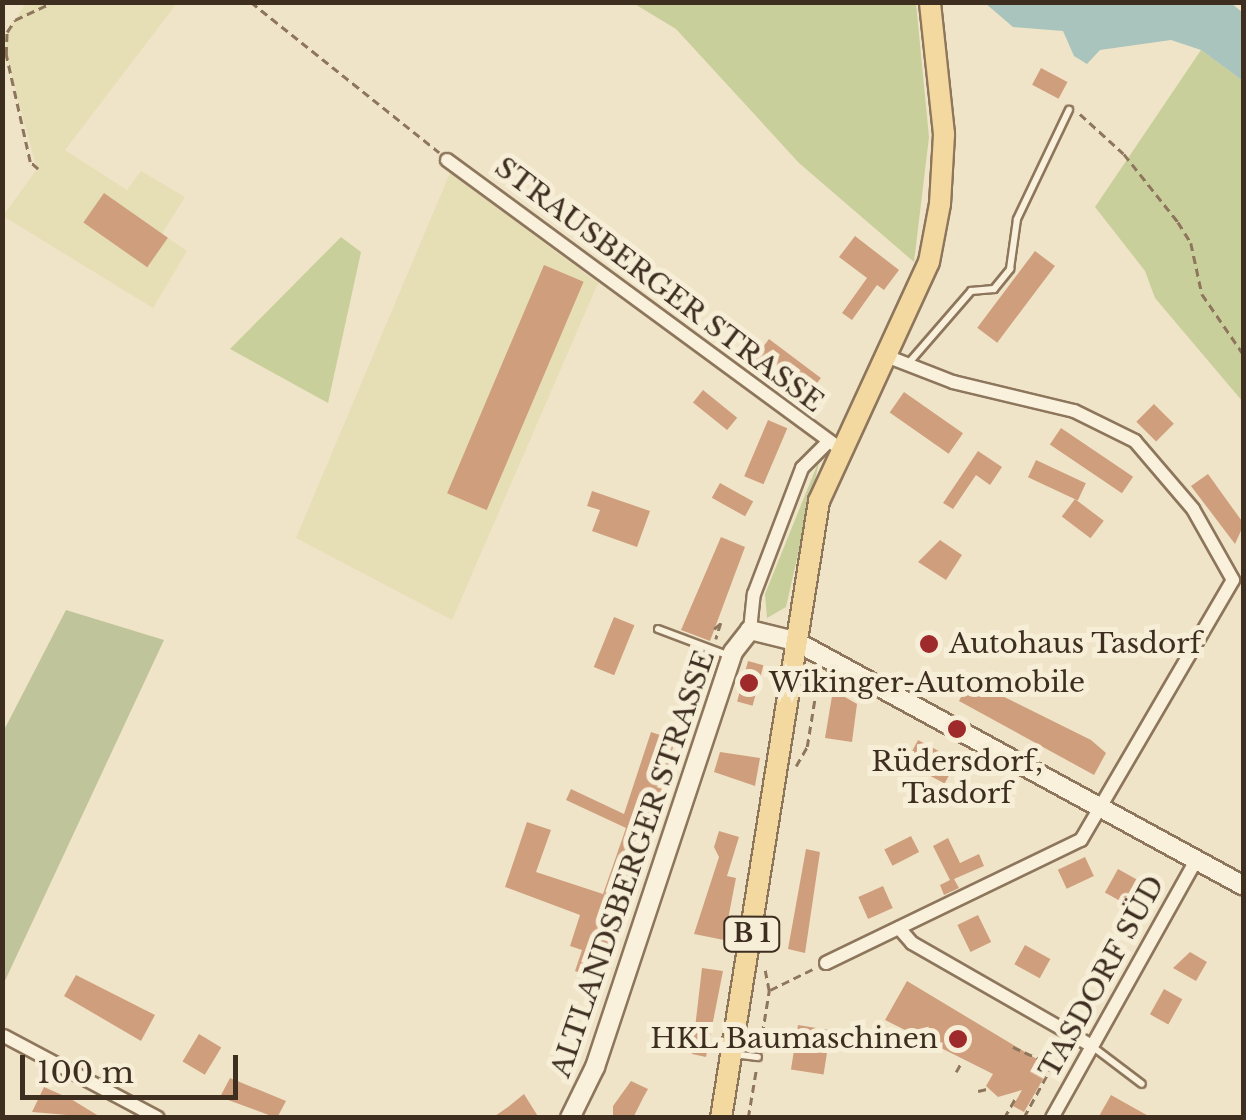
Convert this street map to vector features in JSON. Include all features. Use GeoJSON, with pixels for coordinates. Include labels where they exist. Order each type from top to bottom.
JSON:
{"type":"FeatureCollection","features":[{"type":"Feature","properties":{"kind":"main road","name":"B 1"},"geometry":{"type":"LineString","coordinates":[[722,1118],[819,501],[834,447],[886,356],[929,262],[940,204],[944,134],[931,9]]}},
{"type":"Feature","properties":{"kind":"main road","name":"ALTLANDSBERGER STRASSE"},"geometry":{"type":"LineString","coordinates":[[570,1118],[594,1067],[732,656],[750,630],[795,641],[1244,886]]}},
{"type":"Feature","properties":{"kind":"street","name":"STRAUSBERGER STRASSE"},"geometry":{"type":"LineString","coordinates":[[447,160],[686,330],[834,447]]}},
{"type":"Feature","properties":{"kind":"street"},"geometry":{"type":"LineString","coordinates":[[826,964],[1082,840],[1104,810],[1232,572],[1192,509],[1134,440],[1074,410],[906,366],[886,356]]}},
{"type":"Feature","properties":{"kind":"street","name":"ALTLANDSBERGER STRASSE"},"geometry":{"type":"LineString","coordinates":[[750,630],[754,594],[802,468],[834,447]]}},
{"type":"Feature","properties":{"kind":"street","name":"TASDORF SÜD"},"geometry":{"type":"LineString","coordinates":[[1052,1118],[1196,860]]}},
{"type":"Feature","properties":{"kind":"street"},"geometry":{"type":"LineString","coordinates":[[899,928],[912,943],[1092,1046]]}},
{"type":"Feature","properties":{"kind":"street"},"geometry":{"type":"LineString","coordinates":[[3,1035],[158,1118]]}},
{"type":"Feature","properties":{"kind":"lane"},"geometry":{"type":"LineString","coordinates":[[906,366],[970,292],[994,288],[1010,269],[1017,219],[1069,110]]}},
{"type":"Feature","properties":{"kind":"lane"},"geometry":{"type":"LineString","coordinates":[[658,629],[732,656]]}},
{"type":"Feature","properties":{"kind":"lane"},"geometry":{"type":"LineString","coordinates":[[1092,1046],[1142,1084]]}},
{"type":"Feature","properties":{"kind":"lane"},"geometry":{"type":"LineString","coordinates":[[732,1054],[758,1057]]}},
{"type":"Feature","properties":{"kind":"path"},"geometry":{"type":"LineString","coordinates":[[38,169],[30,162],[6,55],[7,32],[14,20],[52,2]]}},
{"type":"Feature","properties":{"kind":"path"},"geometry":{"type":"LineString","coordinates":[[251,2],[447,160]]}},
{"type":"Feature","properties":{"kind":"path"},"geometry":{"type":"LineString","coordinates":[[1069,110],[1124,154],[1178,222],[1191,243],[1202,294],[1244,356]]}},
{"type":"Feature","properties":{"kind":"path"},"geometry":{"type":"LineString","coordinates":[[714,636],[720,623],[714,646]]}},
{"type":"Feature","properties":{"kind":"path"},"geometry":{"type":"LineString","coordinates":[[794,770],[808,747],[818,677]]}},
{"type":"Feature","properties":{"kind":"path"},"geometry":{"type":"LineString","coordinates":[[766,950],[769,991],[788,976],[826,964]]}},
{"type":"Feature","properties":{"kind":"path"},"geometry":{"type":"LineString","coordinates":[[1014,1048],[1053,1065],[1024,1118]]}},
{"type":"Feature","properties":{"kind":"path"},"geometry":{"type":"LineString","coordinates":[[956,1072],[962,1063]]}},
{"type":"Feature","properties":{"kind":"path"},"geometry":{"type":"LineString","coordinates":[[978,1092],[987,1089]]}},
{"type":"Feature","properties":{"kind":"path"},"geometry":{"type":"LineString","coordinates":[[1004,1118],[1014,1099]]}},
{"type":"Feature","properties":{"kind":"shaded area"},"geometry":{"type":"Polygon","coordinates":[[[26,3],[177,3],[65,150],[127,190],[141,171],[185,197],[162,234],[187,251],[153,308],[3,216],[37,169],[6,55],[7,32],[26,3]]]}},
{"type":"Feature","properties":{"kind":"shaded area"},"geometry":{"type":"Polygon","coordinates":[[[450,173],[598,283],[452,620],[296,538],[450,173]]]}},
{"type":"Feature","properties":{"kind":"green space"},"geometry":{"type":"Polygon","coordinates":[[[633,3],[916,3],[929,137],[914,262],[799,163],[676,29],[633,3]]]}},
{"type":"Feature","properties":{"kind":"green space"},"geometry":{"type":"Polygon","coordinates":[[[1201,50],[1243,81],[1243,402],[1155,298],[1145,271],[1095,207],[1201,50]]]}},
{"type":"Feature","properties":{"kind":"green space"},"geometry":{"type":"Polygon","coordinates":[[[341,237],[361,252],[328,403],[230,349],[341,237]]]}},
{"type":"Feature","properties":{"kind":"green space"},"geometry":{"type":"Polygon","coordinates":[[[820,458],[786,607],[767,618],[765,594],[820,458]]]}},
{"type":"Feature","properties":{"kind":"green space"},"geometry":{"type":"Polygon","coordinates":[[[66,610],[164,640],[3,985],[3,732],[66,610]]]}},
{"type":"Feature","properties":{"kind":"water"},"geometry":{"type":"Polygon","coordinates":[[[985,3],[1231,3],[1243,13],[1243,81],[1201,50],[1171,40],[1100,50],[1087,64],[1074,56],[1063,31],[1013,27],[985,3]]]}},
{"type":"Feature","properties":{"kind":"building"},"geometry":{"type":"Polygon","coordinates":[[[1041,68],[1067,82],[1059,99],[1032,85],[1041,68]]]}},
{"type":"Feature","properties":{"kind":"building"},"geometry":{"type":"Polygon","coordinates":[[[104,193],[168,238],[147,267],[83,222],[104,193]]]}},
{"type":"Feature","properties":{"kind":"building"},"geometry":{"type":"Polygon","coordinates":[[[855,236],[899,270],[884,290],[877,285],[852,320],[842,313],[867,278],[839,257],[855,236]]]}},
{"type":"Feature","properties":{"kind":"building"},"geometry":{"type":"Polygon","coordinates":[[[1035,251],[1055,266],[997,343],[977,328],[1035,251]]]}},
{"type":"Feature","properties":{"kind":"building"},"geometry":{"type":"Polygon","coordinates":[[[544,265],[584,282],[487,510],[447,493],[544,265]]]}},
{"type":"Feature","properties":{"kind":"building"},"geometry":{"type":"Polygon","coordinates":[[[769,339],[821,378],[806,398],[754,359],[769,339]]]}},
{"type":"Feature","properties":{"kind":"building"},"geometry":{"type":"Polygon","coordinates":[[[703,390],[737,418],[727,430],[693,402],[703,390]]]}},
{"type":"Feature","properties":{"kind":"building"},"geometry":{"type":"Polygon","coordinates":[[[904,392],[963,433],[949,454],[890,412],[904,392]]]}},
{"type":"Feature","properties":{"kind":"building"},"geometry":{"type":"Polygon","coordinates":[[[1154,404],[1174,424],[1156,441],[1136,422],[1154,404]]]}},
{"type":"Feature","properties":{"kind":"building"},"geometry":{"type":"Polygon","coordinates":[[[768,420],[787,428],[763,484],[744,476],[768,420]]]}},
{"type":"Feature","properties":{"kind":"building"},"geometry":{"type":"Polygon","coordinates":[[[1061,428],[1133,477],[1122,493],[1050,445],[1061,428]]]}},
{"type":"Feature","properties":{"kind":"building"},"geometry":{"type":"Polygon","coordinates":[[[978,451],[1002,467],[990,485],[976,475],[953,509],[943,503],[978,451]]]}},
{"type":"Feature","properties":{"kind":"building"},"geometry":{"type":"Polygon","coordinates":[[[1036,460],[1086,483],[1078,500],[1028,477],[1036,460]]]}},
{"type":"Feature","properties":{"kind":"building"},"geometry":{"type":"Polygon","coordinates":[[[1208,474],[1244,524],[1235,544],[1191,486],[1208,474]]]}},
{"type":"Feature","properties":{"kind":"building"},"geometry":{"type":"Polygon","coordinates":[[[720,483],[753,501],[745,516],[712,498],[720,483]]]}},
{"type":"Feature","properties":{"kind":"building"},"geometry":{"type":"Polygon","coordinates":[[[592,491],[650,511],[637,547],[592,531],[600,510],[587,506],[592,491]]]}},
{"type":"Feature","properties":{"kind":"building"},"geometry":{"type":"Polygon","coordinates":[[[1075,499],[1104,521],[1091,538],[1062,517],[1075,499]]]}},
{"type":"Feature","properties":{"kind":"building"},"geometry":{"type":"Polygon","coordinates":[[[721,537],[745,547],[710,641],[681,630],[721,537]]]}},
{"type":"Feature","properties":{"kind":"building"},"geometry":{"type":"Polygon","coordinates":[[[940,540],[962,555],[946,580],[918,562],[940,540]]]}},
{"type":"Feature","properties":{"kind":"building"},"geometry":{"type":"Polygon","coordinates":[[[614,617],[634,625],[614,675],[594,667],[614,617]]]}},
{"type":"Feature","properties":{"kind":"building","name":"Wikinger-Automobile"},"geometry":{"type":"Polygon","coordinates":[[[748,661],[763,665],[753,706],[737,702],[748,661]]]}},
{"type":"Feature","properties":{"kind":"building"},"geometry":{"type":"Polygon","coordinates":[[[970,680],[1091,740],[1106,753],[1094,775],[959,701],[970,680]]]}},
{"type":"Feature","properties":{"kind":"building"},"geometry":{"type":"Polygon","coordinates":[[[833,690],[857,704],[852,742],[825,738],[833,690]]]}},
{"type":"Feature","properties":{"kind":"building"},"geometry":{"type":"Polygon","coordinates":[[[651,732],[675,740],[651,829],[596,978],[575,971],[582,950],[570,946],[580,915],[505,887],[527,822],[551,830],[536,872],[603,894],[626,828],[566,800],[571,789],[624,814],[651,732]]]}},
{"type":"Feature","properties":{"kind":"building"},"geometry":{"type":"Polygon","coordinates":[[[918,740],[957,761],[945,784],[906,763],[918,740]]]}},
{"type":"Feature","properties":{"kind":"building"},"geometry":{"type":"Polygon","coordinates":[[[720,752],[760,758],[755,786],[714,772],[720,752]]]}},
{"type":"Feature","properties":{"kind":"building"},"geometry":{"type":"Polygon","coordinates":[[[719,831],[739,837],[727,876],[736,878],[724,940],[694,934],[719,857],[714,847],[719,831]]]}},
{"type":"Feature","properties":{"kind":"building"},"geometry":{"type":"Polygon","coordinates":[[[911,836],[919,852],[892,866],[884,850],[911,836]]]}},
{"type":"Feature","properties":{"kind":"building"},"geometry":{"type":"Polygon","coordinates":[[[948,838],[960,863],[979,854],[984,866],[954,879],[959,888],[944,895],[940,885],[950,880],[933,846],[948,838]]]}},
{"type":"Feature","properties":{"kind":"building"},"geometry":{"type":"Polygon","coordinates":[[[806,849],[820,852],[805,953],[788,949],[806,849]]]}},
{"type":"Feature","properties":{"kind":"building"},"geometry":{"type":"Polygon","coordinates":[[[1085,857],[1094,876],[1067,889],[1058,870],[1085,857]]]}},
{"type":"Feature","properties":{"kind":"building"},"geometry":{"type":"Polygon","coordinates":[[[1118,869],[1136,879],[1123,903],[1105,893],[1118,869]]]}},
{"type":"Feature","properties":{"kind":"building"},"geometry":{"type":"Polygon","coordinates":[[[883,886],[893,908],[868,919],[858,897],[883,886]]]}},
{"type":"Feature","properties":{"kind":"building"},"geometry":{"type":"Polygon","coordinates":[[[978,915],[991,942],[970,952],[957,925],[978,915]]]}},
{"type":"Feature","properties":{"kind":"building"},"geometry":{"type":"Polygon","coordinates":[[[1025,945],[1050,959],[1040,978],[1014,964],[1025,945]]]}},
{"type":"Feature","properties":{"kind":"building"},"geometry":{"type":"Polygon","coordinates":[[[1190,952],[1207,962],[1196,981],[1173,968],[1190,952]]]}},
{"type":"Feature","properties":{"kind":"building"},"geometry":{"type":"Polygon","coordinates":[[[702,968],[723,971],[706,1057],[692,1054],[702,968]]]}},
{"type":"Feature","properties":{"kind":"building"},"geometry":{"type":"Polygon","coordinates":[[[76,975],[155,1015],[141,1041],[64,996],[76,975]]]}},
{"type":"Feature","properties":{"kind":"building","name":"HKL Baumaschinen"},"geometry":{"type":"Polygon","coordinates":[[[907,981],[1050,1067],[1024,1112],[1013,1106],[1022,1090],[998,1097],[986,1086],[993,1074],[885,1020],[907,981]]]}},
{"type":"Feature","properties":{"kind":"building"},"geometry":{"type":"Polygon","coordinates":[[[1164,989],[1182,999],[1168,1025],[1150,1014],[1164,989]]]}},
{"type":"Feature","properties":{"kind":"building","name":"HKL Baumaschinen"},"geometry":{"type":"Polygon","coordinates":[[[798,1025],[831,1030],[824,1075],[791,1069],[798,1025]]]}},
{"type":"Feature","properties":{"kind":"building"},"geometry":{"type":"Polygon","coordinates":[[[199,1034],[221,1047],[205,1075],[183,1061],[199,1034]]]}},
{"type":"Feature","properties":{"kind":"building"},"geometry":{"type":"Polygon","coordinates":[[[230,1078],[286,1101],[277,1118],[220,1097],[230,1078]]]}},
{"type":"Feature","properties":{"kind":"building"},"geometry":{"type":"Polygon","coordinates":[[[631,1081],[648,1089],[633,1118],[613,1118],[613,1106],[631,1081]]]}},
{"type":"Feature","properties":{"kind":"building"},"geometry":{"type":"Polygon","coordinates":[[[44,1087],[71,1099],[102,1118],[32,1112],[44,1087]]]}},
{"type":"Feature","properties":{"kind":"building"},"geometry":{"type":"Polygon","coordinates":[[[524,1094],[539,1118],[492,1118],[508,1107],[524,1094]]]}},
{"type":"Feature","properties":{"kind":"building"},"geometry":{"type":"Polygon","coordinates":[[[1111,1095],[1152,1118],[1098,1118],[1111,1095]]]}},
{"type":"Feature","properties":{"kind":"place","name":"Autohaus Tasdorf"},"geometry":{"type":"Point","coordinates":[929,644]}},
{"type":"Feature","properties":{"kind":"place","name":"Wikinger-Automobile"},"geometry":{"type":"Point","coordinates":[749,683]}},
{"type":"Feature","properties":{"kind":"place","name":"Rüdersdorf, Tasdorf"},"geometry":{"type":"Point","coordinates":[957,729]}},
{"type":"Feature","properties":{"kind":"place","name":"HKL Baumaschinen"},"geometry":{"type":"Point","coordinates":[958,1039]}}]}
